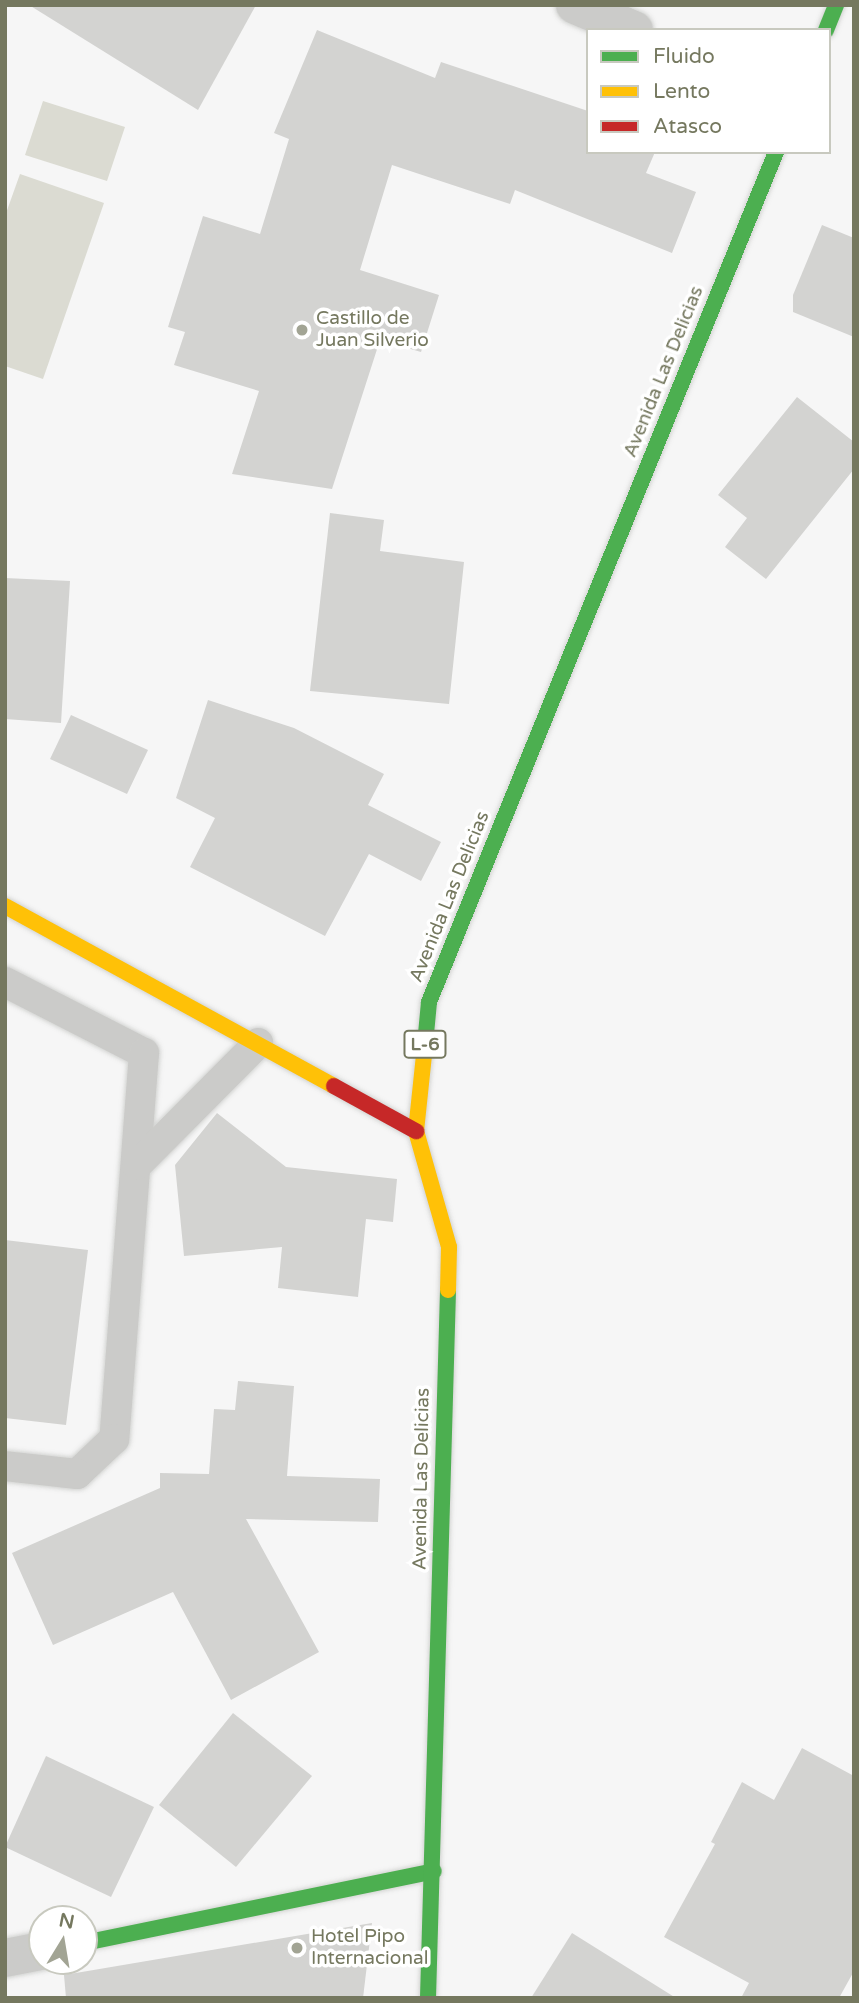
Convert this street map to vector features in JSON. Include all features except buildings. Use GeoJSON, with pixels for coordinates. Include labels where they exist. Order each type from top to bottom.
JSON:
{"type":"FeatureCollection","features":[{"type":"Feature","properties":{"kind":"main road"},"geometry":{"type":"LineString","coordinates":[[827,28],[836,5]]}},
{"type":"Feature","properties":{"kind":"main road","name":"Avenida Las Delicias"},"geometry":{"type":"LineString","coordinates":[[428,1998],[434,1871],[449,1248],[415,1130],[429,1002],[775,154]]}},
{"type":"Feature","properties":{"kind":"main road"},"geometry":{"type":"LineString","coordinates":[[5,906],[415,1130]]}},
{"type":"Feature","properties":{"kind":"main road"},"geometry":{"type":"LineString","coordinates":[[98,1940],[434,1871]]}},
{"type":"Feature","properties":{"kind":"street"},"geometry":{"type":"LineString","coordinates":[[576,5],[629,28]]}},
{"type":"Feature","properties":{"kind":"street"},"geometry":{"type":"LineString","coordinates":[[5,1958],[28,1954]]}},
{"type":"Feature","properties":{"kind":"lane"},"geometry":{"type":"LineString","coordinates":[[5,982],[144,1053],[114,1439],[77,1474],[5,1466]]}},
{"type":"Feature","properties":{"kind":"lane"},"geometry":{"type":"LineString","coordinates":[[136,1165],[258,1043]]}},
{"type":"Feature","properties":{"kind":"shaded area"},"geometry":{"type":"Polygon","coordinates":[[[43,101],[125,127],[107,181],[25,155],[43,101]]]}},
{"type":"Feature","properties":{"kind":"shaded area"},"geometry":{"type":"Polygon","coordinates":[[[20,174],[104,203],[43,379],[5,366],[5,216],[20,174]]]}},
{"type":"Feature","properties":{"kind":"traffic: fast"},"geometry":{"type":"LineString","coordinates":[[827,28],[836,5]]}},
{"type":"Feature","properties":{"kind":"traffic: fast"},"geometry":{"type":"LineString","coordinates":[[424,1055],[429,1002],[775,154]]}},
{"type":"Feature","properties":{"kind":"traffic: fast"},"geometry":{"type":"LineString","coordinates":[[428,1998],[448,1290]]}},
{"type":"Feature","properties":{"kind":"traffic: fast"},"geometry":{"type":"LineString","coordinates":[[98,1940],[434,1871]]}},
{"type":"Feature","properties":{"kind":"traffic: slow"},"geometry":{"type":"LineString","coordinates":[[5,906],[334,1086]]}},
{"type":"Feature","properties":{"kind":"traffic: slow"},"geometry":{"type":"LineString","coordinates":[[424,1055],[416,1131],[449,1247],[448,1290]]}},
{"type":"Feature","properties":{"kind":"traffic: jam"},"geometry":{"type":"LineString","coordinates":[[334,1086],[416,1131]]}},
{"type":"Feature","properties":{"kind":"place","name":"Castillo de Juan Silverio"},"geometry":{"type":"Point","coordinates":[302,330]}},
{"type":"Feature","properties":{"kind":"place","name":"Hotel Pipo Internacional"},"geometry":{"type":"Point","coordinates":[297,1948]}}]}
